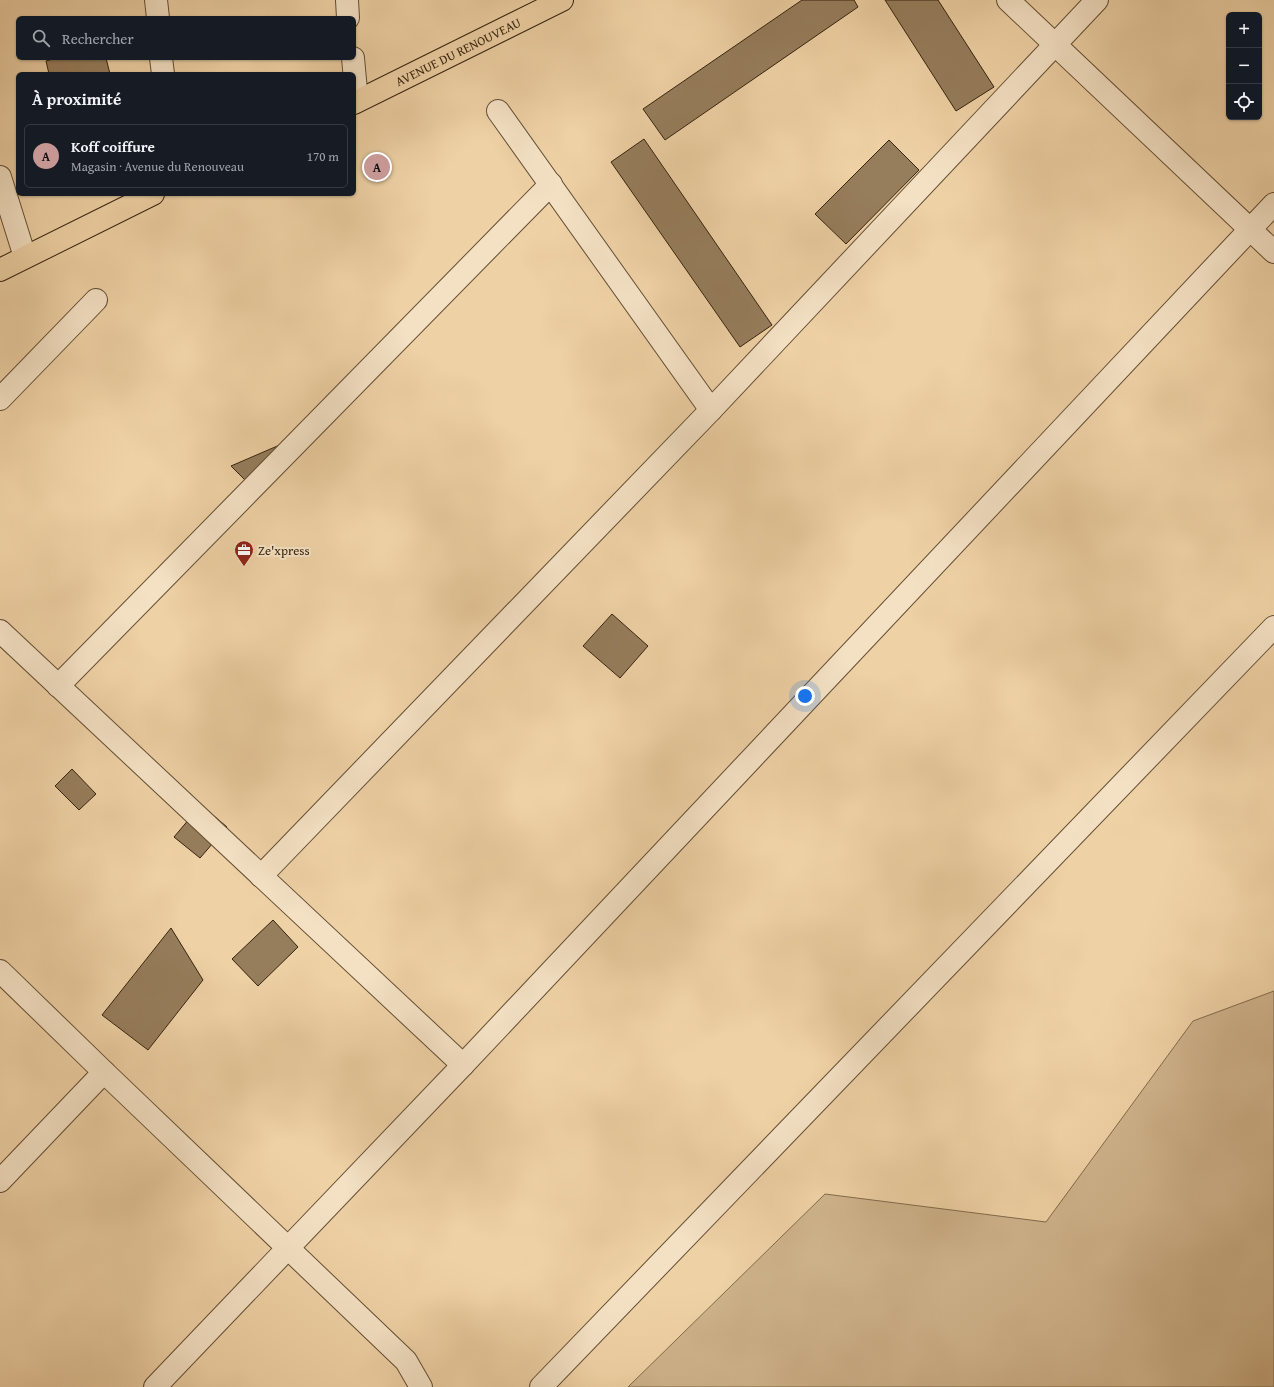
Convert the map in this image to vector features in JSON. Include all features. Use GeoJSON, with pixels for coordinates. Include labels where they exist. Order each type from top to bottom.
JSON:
{"type":"FeatureCollection","features":[{"type":"Feature","properties":{"kind":"main road","name":"AVENUE DU RENOUVEAU"},"geometry":{"type":"LineString","coordinates":[[356,102],[530,8],[562,0]]}},
{"type":"Feature","properties":{"kind":"main road"},"geometry":{"type":"LineString","coordinates":[[0,270],[149,196]]}},
{"type":"Feature","properties":{"kind":"street"},"geometry":{"type":"LineString","coordinates":[[156,0],[158,16]]}},
{"type":"Feature","properties":{"kind":"street"},"geometry":{"type":"LineString","coordinates":[[347,0],[348,16]]}},
{"type":"Feature","properties":{"kind":"street"},"geometry":{"type":"LineString","coordinates":[[1008,0],[1274,252]]}},
{"type":"Feature","properties":{"kind":"street"},"geometry":{"type":"LineString","coordinates":[[261,876],[710,410],[1097,0]]}},
{"type":"Feature","properties":{"kind":"street"},"geometry":{"type":"LineString","coordinates":[[161,60],[162,72]]}},
{"type":"Feature","properties":{"kind":"street"},"geometry":{"type":"LineString","coordinates":[[353,60],[354,72]]}},
{"type":"Feature","properties":{"kind":"street"},"geometry":{"type":"LineString","coordinates":[[498,111],[710,410]]}},
{"type":"Feature","properties":{"kind":"street"},"geometry":{"type":"LineString","coordinates":[[0,177],[25,257]]}},
{"type":"Feature","properties":{"kind":"street"},"geometry":{"type":"LineString","coordinates":[[58,686],[550,184]]}},
{"type":"Feature","properties":{"kind":"street"},"geometry":{"type":"LineString","coordinates":[[155,1387],[463,1065],[1274,204]]}},
{"type":"Feature","properties":{"kind":"street"},"geometry":{"type":"LineString","coordinates":[[0,399],[96,300]]}},
{"type":"Feature","properties":{"kind":"street"},"geometry":{"type":"LineString","coordinates":[[541,1387],[1274,627]]}},
{"type":"Feature","properties":{"kind":"street"},"geometry":{"type":"LineString","coordinates":[[0,631],[463,1065]]}},
{"type":"Feature","properties":{"kind":"street"},"geometry":{"type":"LineString","coordinates":[[2,976],[406,1361],[421,1387]]}},
{"type":"Feature","properties":{"kind":"street"},"geometry":{"type":"LineString","coordinates":[[0,1180],[104,1072]]}},
{"type":"Feature","properties":{"kind":"shaded area"},"geometry":{"type":"Polygon","coordinates":[[[1274,991],[1274,1387],[628,1387],[825,1194],[1046,1222],[1193,1021],[1274,991]]]}},
{"type":"Feature","properties":{"kind":"building"},"geometry":{"type":"Polygon","coordinates":[[[802,0],[854,0],[858,7],[665,140],[643,109],[802,0]]]}},
{"type":"Feature","properties":{"kind":"building"},"geometry":{"type":"Polygon","coordinates":[[[885,0],[938,0],[994,87],[956,111],[885,0]]]}},
{"type":"Feature","properties":{"kind":"building"},"geometry":{"type":"Polygon","coordinates":[[[106,60],[110,72],[49,72],[46,61],[106,60]]]}},
{"type":"Feature","properties":{"kind":"building"},"geometry":{"type":"Polygon","coordinates":[[[644,139],[772,325],[740,347],[611,162],[644,139]]]}},
{"type":"Feature","properties":{"kind":"building"},"geometry":{"type":"Polygon","coordinates":[[[889,140],[919,170],[846,244],[815,214],[889,140]]]}},
{"type":"Feature","properties":{"kind":"building"},"geometry":{"type":"Polygon","coordinates":[[[282,444],[245,480],[231,466],[282,444]]]}},
{"type":"Feature","properties":{"kind":"building"},"geometry":{"type":"Polygon","coordinates":[[[612,614],[648,646],[620,678],[583,646],[612,614]]]}},
{"type":"Feature","properties":{"kind":"building"},"geometry":{"type":"Polygon","coordinates":[[[72,769],[96,794],[79,810],[55,786],[72,769]]]}},
{"type":"Feature","properties":{"kind":"building"},"geometry":{"type":"Polygon","coordinates":[[[201,805],[227,827],[200,858],[174,837],[201,805]]]}},
{"type":"Feature","properties":{"kind":"building"},"geometry":{"type":"Polygon","coordinates":[[[273,920],[298,947],[258,986],[232,959],[273,920]]]}},
{"type":"Feature","properties":{"kind":"building"},"geometry":{"type":"Polygon","coordinates":[[[171,928],[203,980],[148,1050],[102,1015],[171,928]]]}},
{"type":"Feature","properties":{"kind":"place","name":"Koff coiffure"},"geometry":{"type":"Point","coordinates":[377,167]}},
{"type":"Feature","properties":{"kind":"place","name":"Ze'xpress"},"geometry":{"type":"Point","coordinates":[244,567]}}]}
